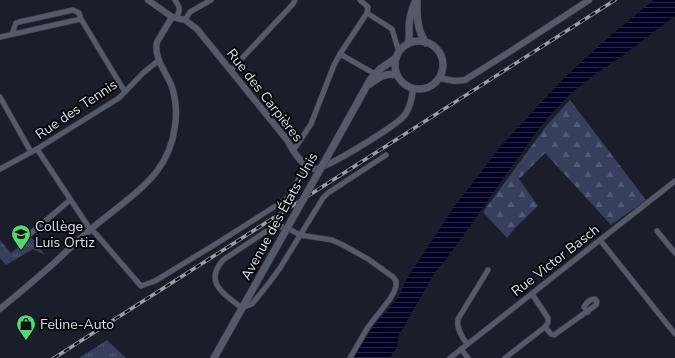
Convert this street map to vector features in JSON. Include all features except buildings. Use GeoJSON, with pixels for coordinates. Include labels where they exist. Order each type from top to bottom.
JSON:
{"type":"FeatureCollection","features":[{"type":"Feature","properties":{"kind":"main road"},"geometry":{"type":"LineString","coordinates":[[417,0],[418,25],[422,38],[426,43]]}},
{"type":"Feature","properties":{"kind":"main road"},"geometry":{"type":"LineString","coordinates":[[408,44],[411,12],[417,0]]}},
{"type":"Feature","properties":{"kind":"main road"},"geometry":{"type":"LineString","coordinates":[[416,42],[426,43],[432,46],[440,55],[442,60],[441,72],[439,78],[430,86],[414,89],[403,84],[397,75],[395,69],[398,55],[403,47],[408,44],[416,42]]}},
{"type":"Feature","properties":{"kind":"main road","name":"Avenue des États-Unis"},"geometry":{"type":"LineString","coordinates":[[214,358],[366,86],[380,69],[398,55]]}},
{"type":"Feature","properties":{"kind":"main road"},"geometry":{"type":"LineString","coordinates":[[366,86],[384,75],[397,75]]}},
{"type":"Feature","properties":{"kind":"street","name":"Rue des Carpières"},"geometry":{"type":"LineString","coordinates":[[148,0],[174,18],[185,20],[197,29],[306,166]]}},
{"type":"Feature","properties":{"kind":"street"},"geometry":{"type":"LineString","coordinates":[[0,309],[150,179],[164,160],[169,150],[175,127],[176,113],[171,87],[156,52],[157,42],[179,12],[180,7],[175,0]]}},
{"type":"Feature","properties":{"kind":"street"},"geometry":{"type":"LineString","coordinates":[[185,20],[190,12],[211,0]]}},
{"type":"Feature","properties":{"kind":"street"},"geometry":{"type":"LineString","coordinates":[[231,70],[293,4],[295,0]]}},
{"type":"Feature","properties":{"kind":"street"},"geometry":{"type":"LineString","coordinates":[[293,151],[311,124],[334,65],[367,13],[368,7],[360,0]]}},
{"type":"Feature","properties":{"kind":"street"},"geometry":{"type":"LineString","coordinates":[[439,78],[455,81],[465,80],[586,1]]}},
{"type":"Feature","properties":{"kind":"street"},"geometry":{"type":"LineString","coordinates":[[12,34],[16,23],[19,22],[73,10],[79,13],[81,19],[125,92]]}},
{"type":"Feature","properties":{"kind":"street"},"geometry":{"type":"LineString","coordinates":[[367,13],[392,29],[398,55]]}},
{"type":"Feature","properties":{"kind":"street"},"geometry":{"type":"LineString","coordinates":[[0,37],[81,19]]}},
{"type":"Feature","properties":{"kind":"street"},"geometry":{"type":"LineString","coordinates":[[340,54],[375,74]]}},
{"type":"Feature","properties":{"kind":"street","name":"Rue des Tennis"},"geometry":{"type":"LineString","coordinates":[[0,169],[37,149],[119,98],[143,73],[159,60]]}},
{"type":"Feature","properties":{"kind":"street"},"geometry":{"type":"LineString","coordinates":[[37,149],[90,230],[96,234],[141,286],[155,281],[285,200],[291,193],[306,166],[317,169],[331,163],[384,131],[404,116],[411,103],[414,89]]}},
{"type":"Feature","properties":{"kind":"street"},"geometry":{"type":"LineString","coordinates":[[0,96],[31,152]]}},
{"type":"Feature","properties":{"kind":"street"},"geometry":{"type":"LineString","coordinates":[[350,358],[368,327],[390,299],[396,286],[394,277],[368,259],[332,240],[300,236],[291,230],[276,226],[223,260],[218,265],[216,272],[215,280],[217,286],[222,292],[242,308],[252,304],[276,273],[300,236],[324,198],[328,193],[386,155]]}},
{"type":"Feature","properties":{"kind":"street","name":"Rue Victor Basch"},"geometry":{"type":"LineString","coordinates":[[450,358],[675,181]]}},
{"type":"Feature","properties":{"kind":"street"},"geometry":{"type":"LineString","coordinates":[[30,234],[70,200]]}},
{"type":"Feature","properties":{"kind":"street"},"geometry":{"type":"LineString","coordinates":[[657,231],[675,253]]}},
{"type":"Feature","properties":{"kind":"street"},"geometry":{"type":"LineString","coordinates":[[600,240],[675,334]]}},
{"type":"Feature","properties":{"kind":"street"},"geometry":{"type":"LineString","coordinates":[[467,344],[458,327],[458,319],[488,270]]}},
{"type":"Feature","properties":{"kind":"street"},"geometry":{"type":"LineString","coordinates":[[505,358],[545,327],[548,323],[548,318],[532,294]]}},
{"type":"Feature","properties":{"kind":"street"},"geometry":{"type":"LineString","coordinates":[[545,327],[551,334],[554,335],[588,312]]}},
{"type":"Feature","properties":{"kind":"street"},"geometry":{"type":"LineString","coordinates":[[462,349],[468,358]]}},
{"type":"Feature","properties":{"kind":"green space"},"geometry":{"type":"Polygon","coordinates":[[[570,100],[646,200],[611,225],[545,153],[519,179],[538,206],[515,228],[507,238],[483,212],[547,125],[570,100]]]}},
{"type":"Feature","properties":{"kind":"green space","name":"Collège Luis Ortiz"},"geometry":{"type":"Polygon","coordinates":[[[31,237],[45,255],[33,249],[6,265],[0,258],[0,240],[11,253],[31,237]]]}},
{"type":"Feature","properties":{"kind":"green space"},"geometry":{"type":"Polygon","coordinates":[[[107,340],[126,358],[79,358],[107,340]]]}},
{"type":"Feature","properties":{"kind":"shaded area"},"geometry":{"type":"Polygon","coordinates":[[[654,0],[675,0],[675,16],[571,93],[543,123],[447,258],[435,272],[399,335],[397,347],[390,358],[353,358],[377,321],[384,315],[400,294],[406,280],[455,206],[501,146],[561,81],[602,43],[654,0]]]}},
{"type":"Feature","properties":{"kind":"railway"},"geometry":{"type":"LineString","coordinates":[[54,358],[615,0]]}},
{"type":"Feature","properties":{"kind":"place","name":"Collège Luis Ortiz"},"geometry":{"type":"Point","coordinates":[21,251]}},
{"type":"Feature","properties":{"kind":"place","name":"Feline-Auto"},"geometry":{"type":"Point","coordinates":[26,341]}}]}
